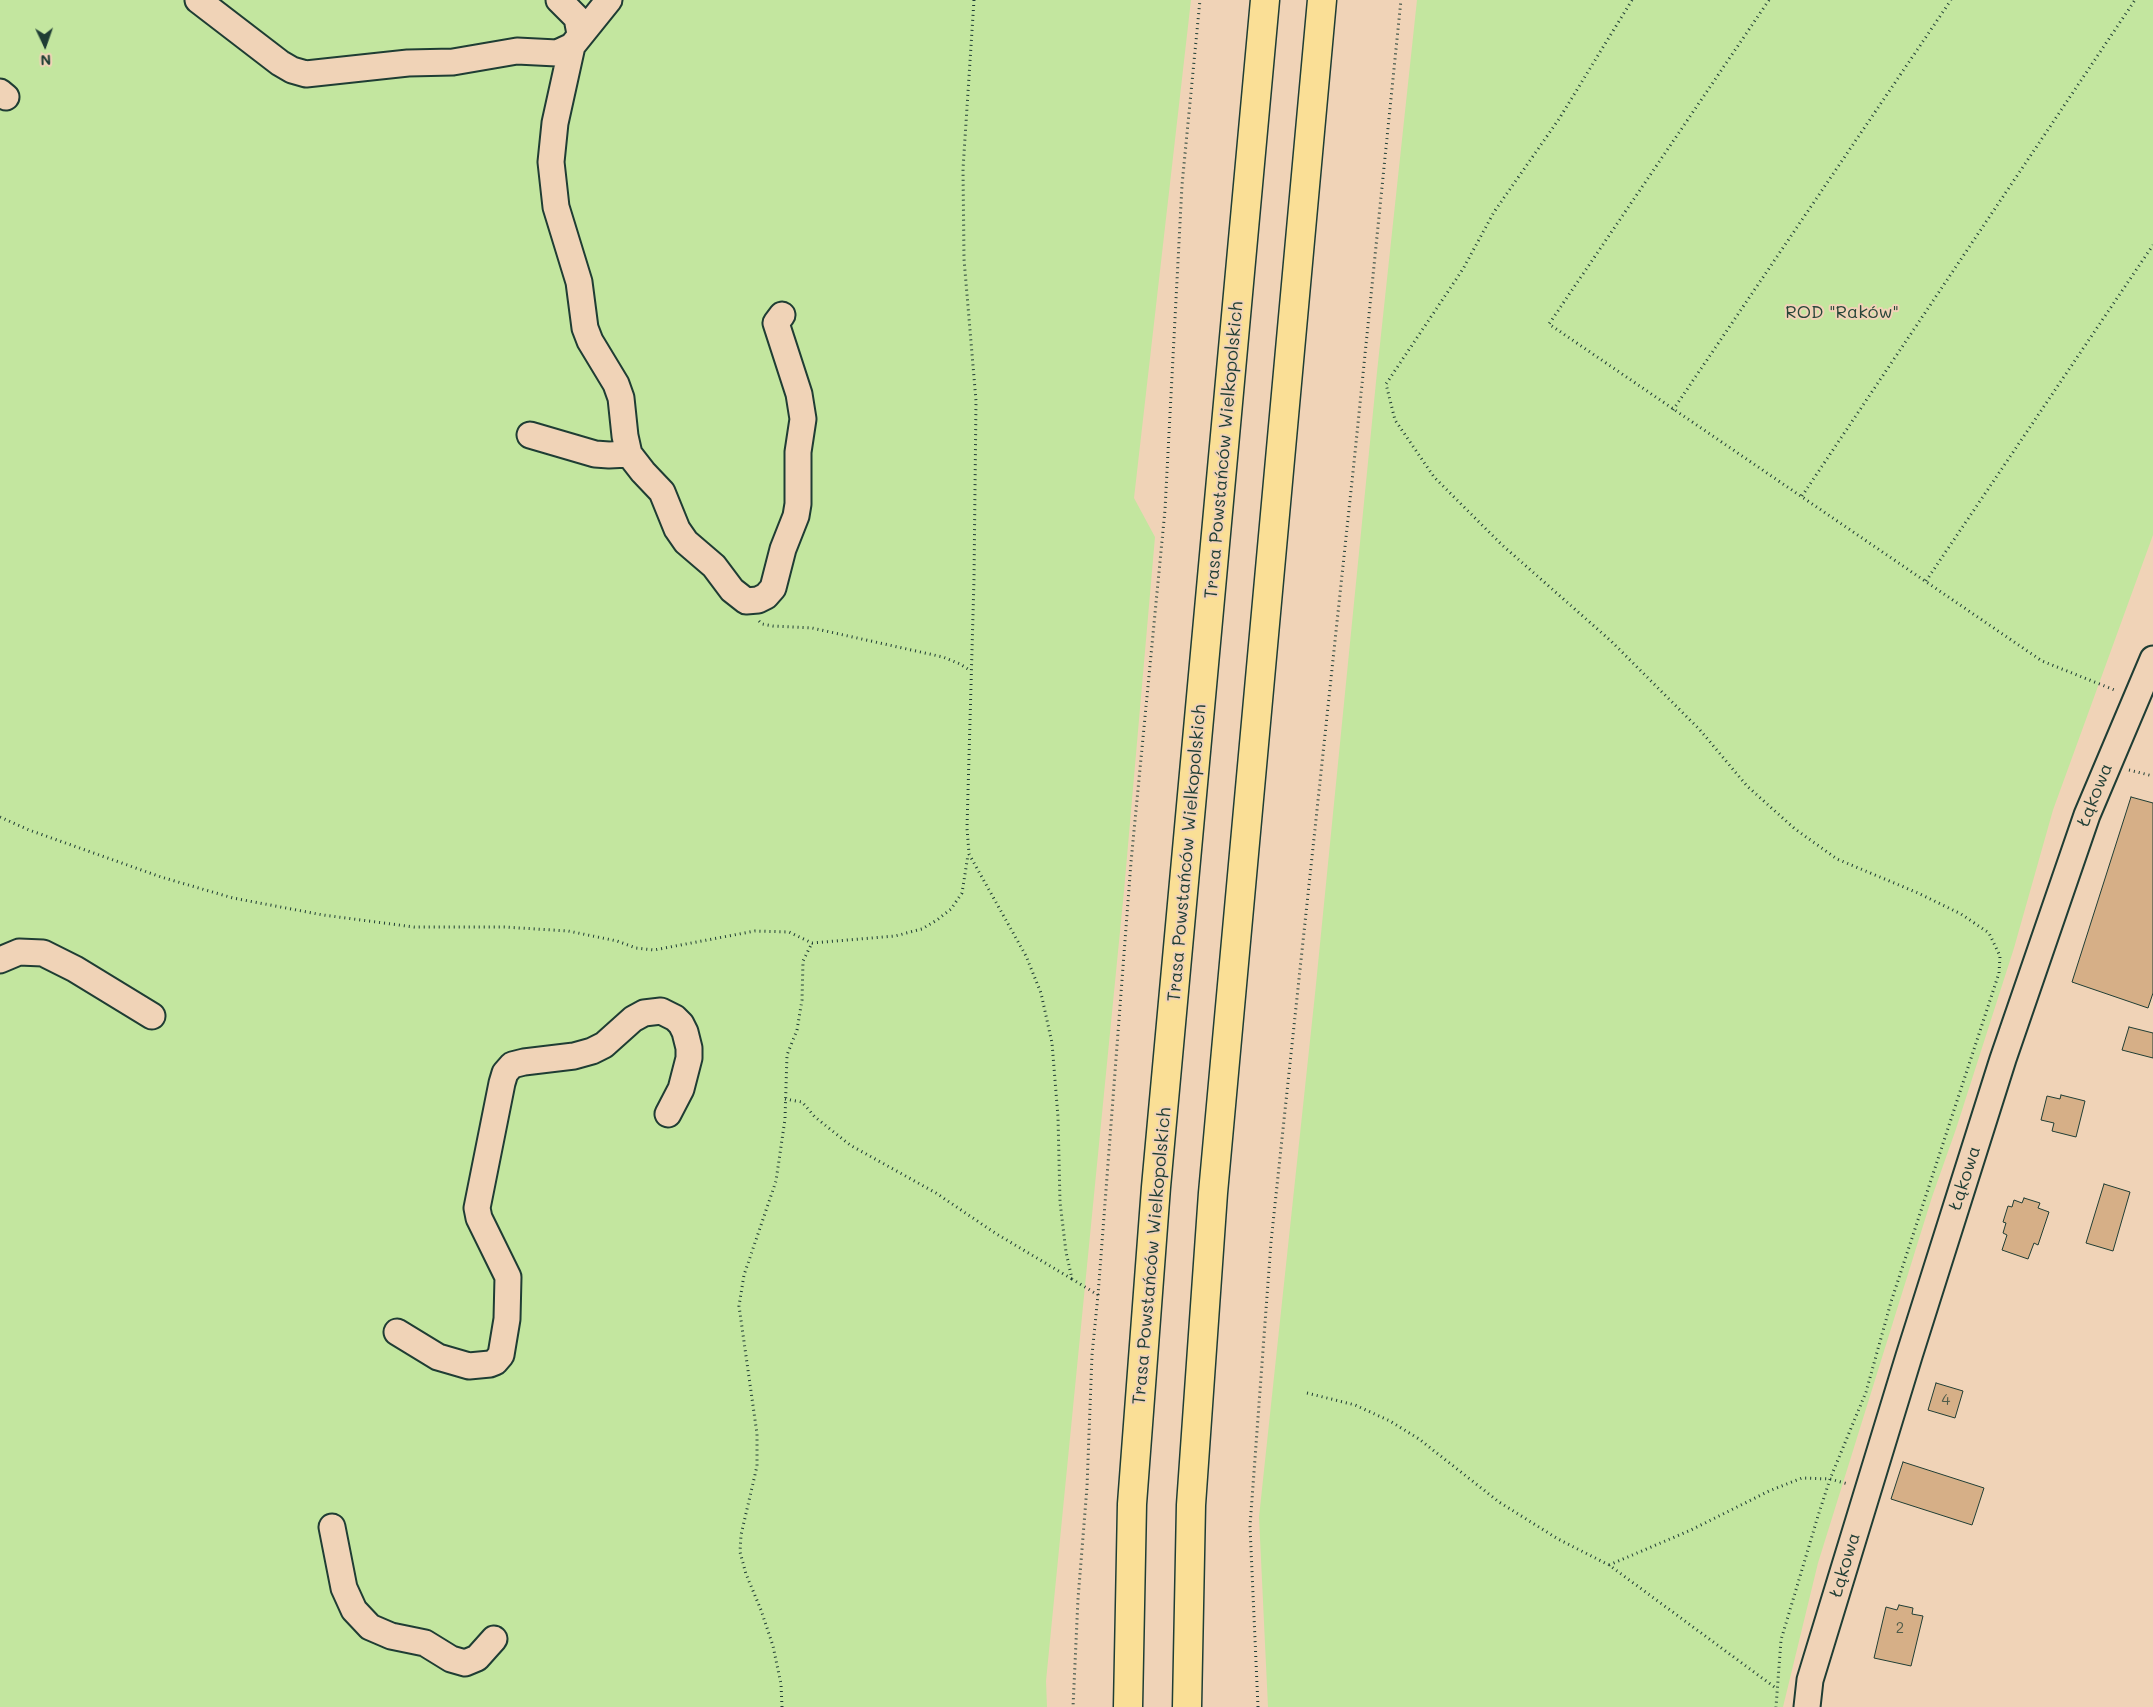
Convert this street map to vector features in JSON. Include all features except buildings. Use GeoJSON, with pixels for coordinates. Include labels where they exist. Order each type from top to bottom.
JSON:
{"type":"FeatureCollection","features":[{"type":"Feature","properties":{"kind":"highway","name":"Trasa Powstańców Wielkopolskich"},"geometry":{"type":"LineString","coordinates":[[1128,1707],[1132,1504],[1156,1188],[1265,0]]}},
{"type":"Feature","properties":{"kind":"highway"},"geometry":{"type":"LineString","coordinates":[[1187,1707],[1191,1506],[1213,1193],[1322,0]]}},
{"type":"Feature","properties":{"kind":"street"},"geometry":{"type":"LineString","coordinates":[[198,0],[280,63],[292,70],[306,74],[408,63],[453,62],[517,51],[557,53],[576,41],[609,0]]}},
{"type":"Feature","properties":{"kind":"street"},"geometry":{"type":"LineString","coordinates":[[560,0],[576,18],[576,41],[555,123],[551,162],[553,188],[560,224],[579,282],[585,328],[590,341],[608,368],[618,391],[623,406],[625,436],[629,454],[662,492],[677,529],[686,542],[714,566],[739,597],[752,601],[766,596],[773,588],[783,549],[796,516],[798,504],[798,452],[803,419],[798,394],[776,322],[782,315]]}},
{"type":"Feature","properties":{"kind":"street"},"geometry":{"type":"LineString","coordinates":[[530,435],[595,454],[629,454]]}},
{"type":"Feature","properties":{"kind":"street","name":"Łąkowa"},"geometry":{"type":"LineString","coordinates":[[1807,1707],[1810,1680],[2003,1059],[2065,876],[2107,765],[2153,659]]}},
{"type":"Feature","properties":{"kind":"street"},"geometry":{"type":"LineString","coordinates":[[0,960],[19,952],[43,952],[92,979],[152,1016]]}},
{"type":"Feature","properties":{"kind":"street"},"geometry":{"type":"LineString","coordinates":[[397,1332],[438,1357],[469,1366],[490,1364],[495,1362],[501,1355],[507,1319],[508,1277],[479,1218],[477,1208],[502,1083],[505,1073],[512,1065],[574,1056],[592,1051],[604,1045],[633,1019],[644,1013],[661,1011],[675,1018],[681,1024],[689,1048],[689,1058],[680,1089],[668,1114]]}},
{"type":"Feature","properties":{"kind":"street"},"geometry":{"type":"LineString","coordinates":[[332,1527],[344,1588],[354,1610],[370,1627],[391,1636],[425,1643],[451,1659],[465,1663],[477,1658],[494,1640]]}},
{"type":"Feature","properties":{"kind":"path"},"geometry":{"type":"LineString","coordinates":[[0,817],[29,830],[161,877],[232,898],[367,922],[414,927],[504,927],[568,931],[636,948],[654,950],[755,932],[789,932],[812,943],[895,936],[922,929],[951,909],[962,893],[969,854],[967,828],[972,672],[976,401],[964,259],[962,196],[974,0]]}},
{"type":"Feature","properties":{"kind":"path"},"geometry":{"type":"LineString","coordinates":[[1072,1707],[1087,1487],[1092,1355],[1131,862],[1165,510],[1182,185],[1200,0]]}},
{"type":"Feature","properties":{"kind":"path"},"geometry":{"type":"LineString","coordinates":[[1258,1707],[1250,1526],[1271,1242],[1401,0]]}},
{"type":"Feature","properties":{"kind":"path"},"geometry":{"type":"LineString","coordinates":[[1632,0],[1559,119],[1494,212],[1463,269],[1386,384],[1395,420],[1434,477],[1501,544],[1611,641],[1700,730],[1748,786],[1795,830],[1838,859],[1918,893],[1961,914],[1989,933],[2000,956],[1999,973],[1891,1302],[1866,1392],[1830,1479],[1781,1640],[1776,1707]]}},
{"type":"Feature","properties":{"kind":"path"},"geometry":{"type":"LineString","coordinates":[[1769,0],[1549,324],[2042,661],[2100,684]]}},
{"type":"Feature","properties":{"kind":"path"},"geometry":{"type":"LineString","coordinates":[[1673,410],[1950,0]]}},
{"type":"Feature","properties":{"kind":"path"},"geometry":{"type":"LineString","coordinates":[[1802,496],[2135,0]]}},
{"type":"Feature","properties":{"kind":"path"},"geometry":{"type":"LineString","coordinates":[[1926,581],[2153,245]]}},
{"type":"Feature","properties":{"kind":"path"},"geometry":{"type":"LineString","coordinates":[[752,601],[753,616],[762,624],[812,628],[934,655],[960,664],[972,672]]}},
{"type":"Feature","properties":{"kind":"path"},"geometry":{"type":"LineString","coordinates":[[969,854],[1026,956],[1042,993],[1052,1043],[1058,1117],[1060,1202],[1072,1279]]}},
{"type":"Feature","properties":{"kind":"path"},"geometry":{"type":"LineString","coordinates":[[782,1707],[781,1684],[773,1646],[746,1574],[740,1552],[741,1535],[757,1466],[757,1434],[739,1306],[744,1275],[776,1181],[785,1120],[787,1055],[797,1030],[802,1000],[803,961],[812,943]]}},
{"type":"Feature","properties":{"kind":"path"},"geometry":{"type":"LineString","coordinates":[[785,1098],[802,1102],[816,1117],[850,1145],[936,1193],[995,1233],[1098,1295]]}},
{"type":"Feature","properties":{"kind":"path"},"geometry":{"type":"LineString","coordinates":[[1307,1393],[1355,1405],[1390,1421],[1419,1439],[1498,1502],[1558,1539],[1609,1565],[1777,1689]]}},
{"type":"Feature","properties":{"kind":"path"},"geometry":{"type":"LineString","coordinates":[[1609,1565],[1691,1530],[1769,1491],[1802,1478],[1830,1479],[1868,1489]]}},
{"type":"Feature","properties":{"kind":"green space"},"geometry":{"type":"Polygon","coordinates":[[[0,0],[1191,0],[1134,498],[1155,537],[1124,891],[1046,1681],[1047,1707],[0,1707],[0,0]]]}},
{"type":"Feature","properties":{"kind":"green space","name":"ROD \"Raków\""},"geometry":{"type":"Polygon","coordinates":[[[1417,0],[2153,0],[2153,535],[2053,810],[2014,948],[1956,1129],[1932,1197],[1818,1563],[1783,1707],[1268,1707],[1259,1517],[1315,994],[1377,372],[1417,0]]]}}]}
